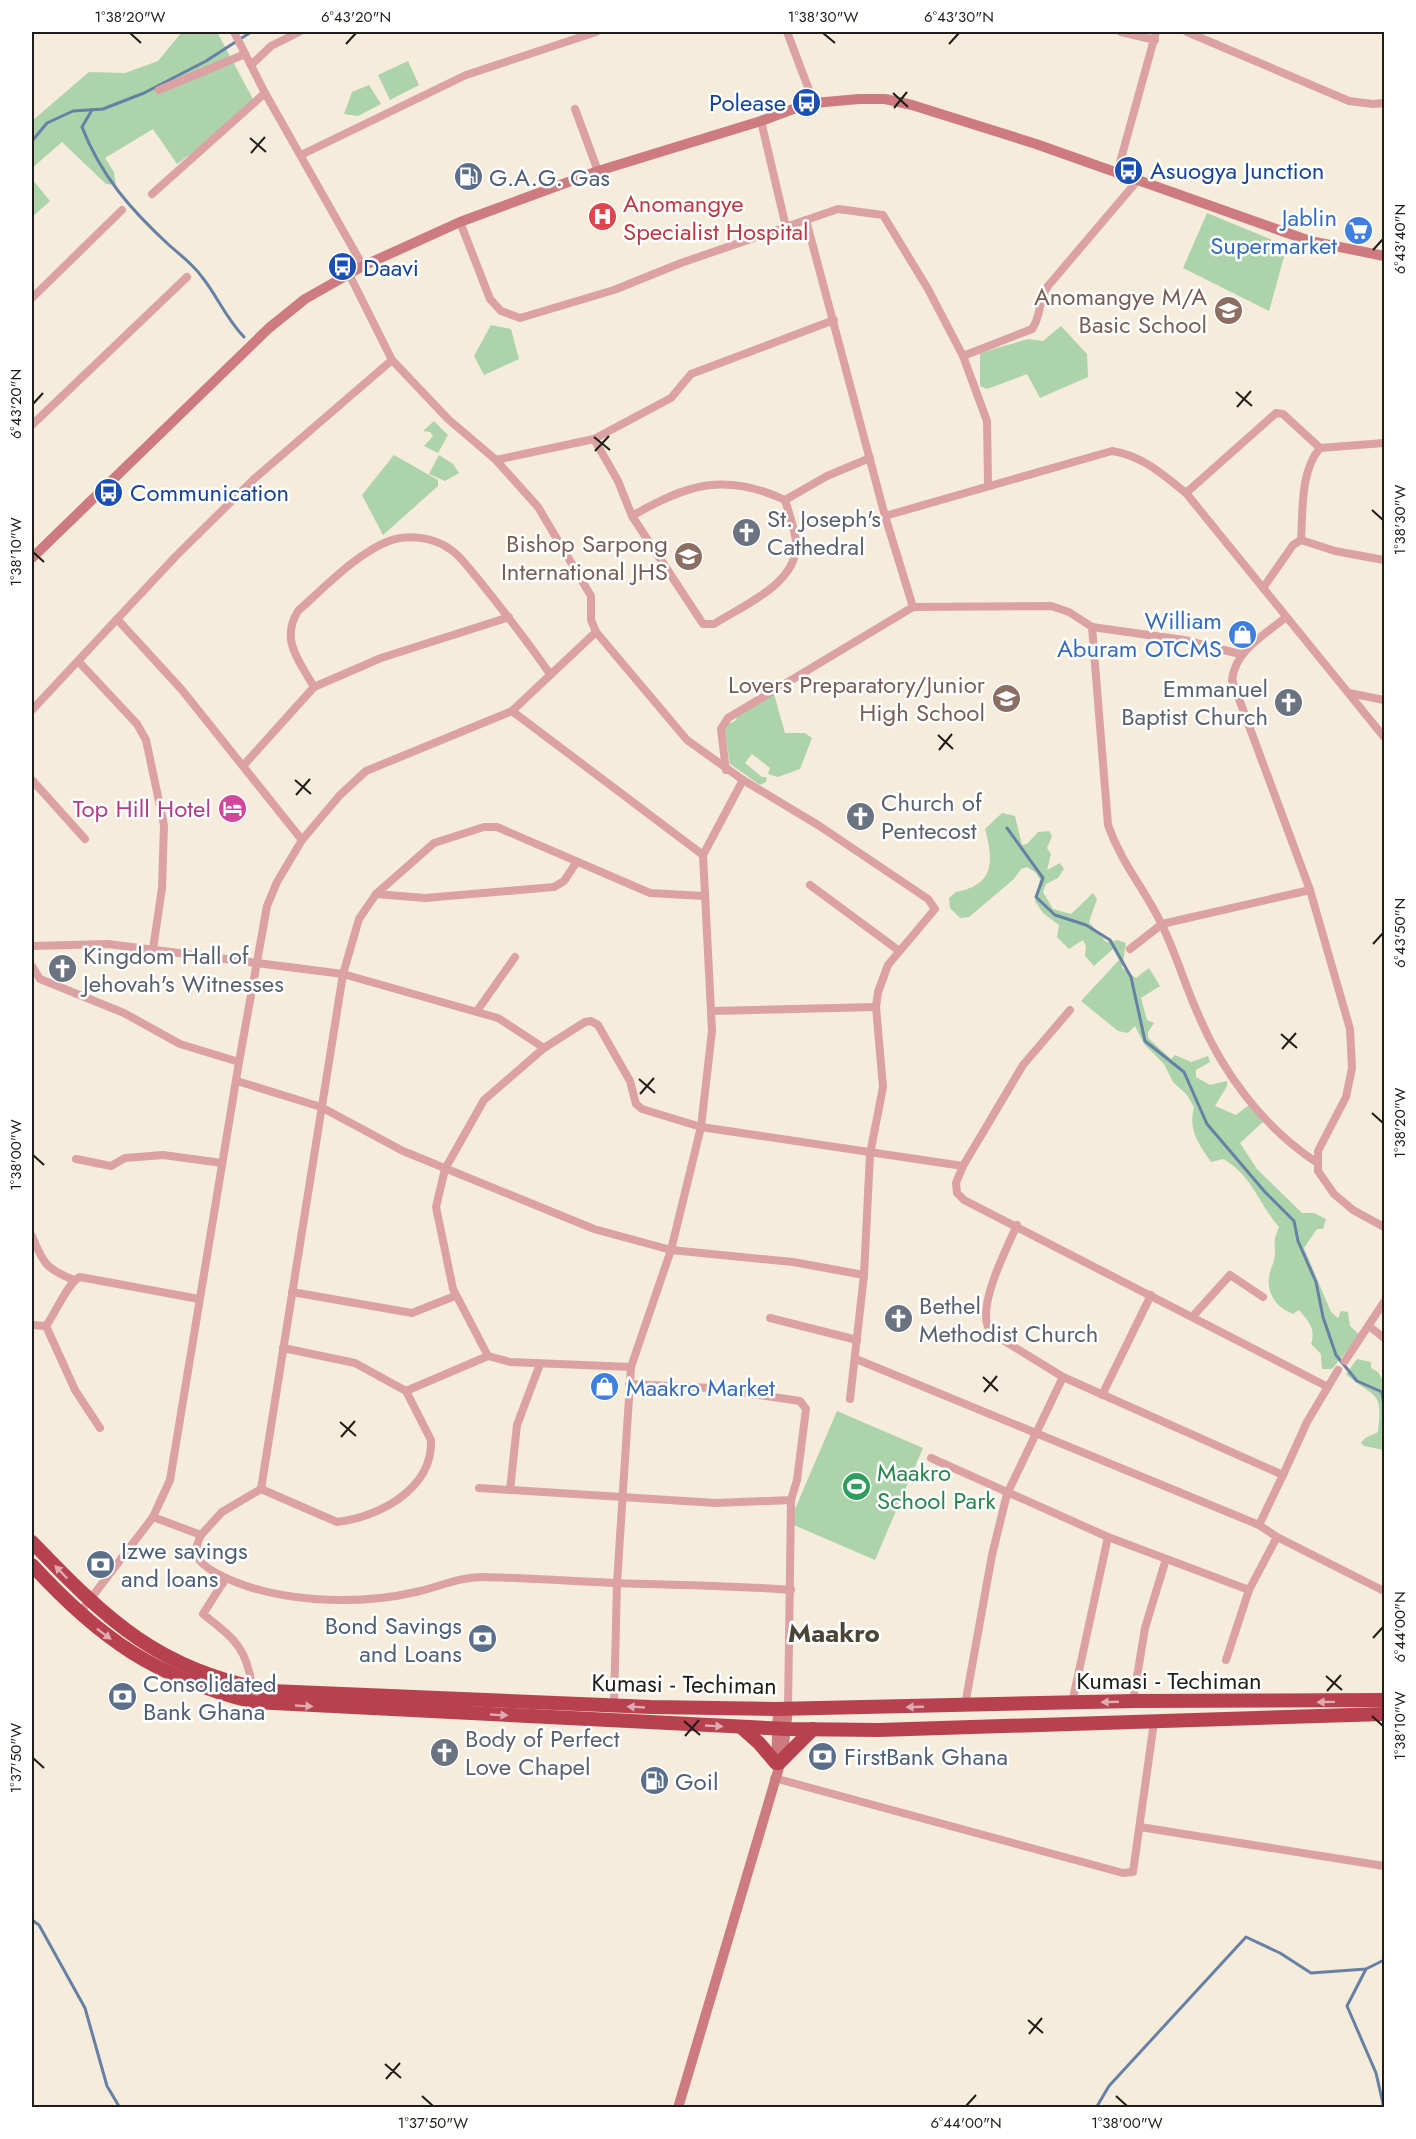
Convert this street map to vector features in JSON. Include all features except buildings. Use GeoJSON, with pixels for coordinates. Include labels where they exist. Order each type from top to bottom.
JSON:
{"type":"FeatureCollection","features":[{"type":"Feature","properties":{"kind":"highway","name":"Kumasi - Techiman"},"geometry":{"type":"LineString","coordinates":[[32,1542],[90,1602],[118,1627],[178,1663],[252,1688],[315,1694],[614,1706],[783,1709],[1132,1701],[1384,1700]]}},
{"type":"Feature","properties":{"kind":"highway"},"geometry":{"type":"LineString","coordinates":[[32,1565],[79,1614],[103,1634],[154,1667],[202,1688],[254,1702],[782,1729],[1154,1722],[1384,1714]]}},
{"type":"Feature","properties":{"kind":"highway"},"geometry":{"type":"LineString","coordinates":[[741,1727],[759,1743],[777,1768],[813,1729]]}},
{"type":"Feature","properties":{"kind":"street"},"geometry":{"type":"LineString","coordinates":[[234,32],[265,93],[363,266]]}},
{"type":"Feature","properties":{"kind":"street"},"geometry":{"type":"LineString","coordinates":[[251,65],[272,46],[298,32]]}},
{"type":"Feature","properties":{"kind":"street"},"geometry":{"type":"LineString","coordinates":[[301,155],[466,75],[596,32]]}},
{"type":"Feature","properties":{"kind":"street"},"geometry":{"type":"LineString","coordinates":[[787,32],[814,103]]}},
{"type":"Feature","properties":{"kind":"street"},"geometry":{"type":"LineString","coordinates":[[1117,173],[1156,36],[1121,32]]}},
{"type":"Feature","properties":{"kind":"street"},"geometry":{"type":"LineString","coordinates":[[1187,32],[1349,100],[1373,104],[1384,103]]}},
{"type":"Feature","properties":{"kind":"street"},"geometry":{"type":"LineString","coordinates":[[159,90],[244,51]]}},
{"type":"Feature","properties":{"kind":"street"},"geometry":{"type":"LineString","coordinates":[[152,194],[265,93]]}},
{"type":"Feature","properties":{"kind":"street"},"geometry":{"type":"LineString","coordinates":[[32,558],[269,328],[293,307],[349,274],[460,222],[598,171],[814,103],[874,99],[912,105],[1138,180],[1310,241],[1384,256]]}},
{"type":"Feature","properties":{"kind":"street"},"geometry":{"type":"LineString","coordinates":[[575,109],[598,171]]}},
{"type":"Feature","properties":{"kind":"street"},"geometry":{"type":"LineString","coordinates":[[761,121],[786,226]]}},
{"type":"Feature","properties":{"kind":"street"},"geometry":{"type":"LineString","coordinates":[[963,356],[1032,329],[1048,286],[1138,180]]}},
{"type":"Feature","properties":{"kind":"street"},"geometry":{"type":"LineString","coordinates":[[460,222],[490,299],[501,311],[520,318],[614,290],[681,263],[838,209],[883,215],[928,289],[963,356],[987,421],[988,484]]}},
{"type":"Feature","properties":{"kind":"street"},"geometry":{"type":"LineString","coordinates":[[32,298],[122,210]]}},
{"type":"Feature","properties":{"kind":"street"},"geometry":{"type":"LineString","coordinates":[[807,220],[885,516],[913,607]]}},
{"type":"Feature","properties":{"kind":"street"},"geometry":{"type":"LineString","coordinates":[[349,274],[392,360],[448,419],[496,460],[538,507],[591,596],[591,620],[596,632],[678,730],[726,770],[818,825],[928,899],[935,909],[931,917],[898,950],[883,975],[876,1007],[883,1087],[870,1154],[864,1275],[850,1399]]}},
{"type":"Feature","properties":{"kind":"street"},"geometry":{"type":"LineString","coordinates":[[32,425],[187,277]]}},
{"type":"Feature","properties":{"kind":"street"},"geometry":{"type":"LineString","coordinates":[[496,460],[594,439],[671,398],[691,374],[834,320]]}},
{"type":"Feature","properties":{"kind":"street"},"geometry":{"type":"LineString","coordinates":[[32,710],[176,556],[254,479],[392,360]]}},
{"type":"Feature","properties":{"kind":"street"},"geometry":{"type":"LineString","coordinates":[[1186,493],[1276,413],[1283,414],[1320,448]]}},
{"type":"Feature","properties":{"kind":"street"},"geometry":{"type":"LineString","coordinates":[[594,439],[618,482],[632,516],[698,620],[708,625],[770,588],[789,566],[796,541],[785,500]]}},
{"type":"Feature","properties":{"kind":"street"},"geometry":{"type":"LineString","coordinates":[[1263,588],[1293,546],[1301,540],[1306,474],[1312,456],[1320,448],[1384,443]]}},
{"type":"Feature","properties":{"kind":"street"},"geometry":{"type":"LineString","coordinates":[[885,516],[988,484],[1112,451],[1132,454],[1186,493],[1384,737]]}},
{"type":"Feature","properties":{"kind":"street"},"geometry":{"type":"LineString","coordinates":[[785,500],[827,476],[870,458]]}},
{"type":"Feature","properties":{"kind":"street"},"geometry":{"type":"LineString","coordinates":[[632,516],[666,496],[713,483],[748,485],[785,500]]}},
{"type":"Feature","properties":{"kind":"street"},"geometry":{"type":"LineString","coordinates":[[314,687],[290,643],[290,630],[298,610],[348,568],[388,541],[421,538],[436,541],[451,549],[509,617],[550,674]]}},
{"type":"Feature","properties":{"kind":"street"},"geometry":{"type":"LineString","coordinates":[[1301,540],[1335,551],[1384,560]]}},
{"type":"Feature","properties":{"kind":"street"},"geometry":{"type":"LineString","coordinates":[[726,770],[721,729],[728,718],[913,607],[1051,606],[1069,612],[1092,627],[1184,640],[1240,654]]}},
{"type":"Feature","properties":{"kind":"street"},"geometry":{"type":"LineString","coordinates":[[1286,616],[1240,654],[1233,666],[1232,680],[1310,890],[1350,1029],[1352,1068],[1346,1097],[1322,1141],[1316,1161],[1322,1180],[1334,1194],[1353,1210],[1384,1227]]}},
{"type":"Feature","properties":{"kind":"street"},"geometry":{"type":"LineString","coordinates":[[243,766],[314,687],[381,658],[509,617]]}},
{"type":"Feature","properties":{"kind":"street"},"geometry":{"type":"LineString","coordinates":[[117,619],[182,690],[302,840]]}},
{"type":"Feature","properties":{"kind":"street"},"geometry":{"type":"LineString","coordinates":[[1092,627],[1108,825],[1128,871],[1162,924],[1201,1022],[1229,1073],[1279,1132],[1316,1161]]}},
{"type":"Feature","properties":{"kind":"street"},"geometry":{"type":"LineString","coordinates":[[79,1614],[153,1518],[170,1480],[239,1062],[270,896],[302,840],[339,795],[366,771],[512,711],[596,632]]}},
{"type":"Feature","properties":{"kind":"street"},"geometry":{"type":"LineString","coordinates":[[79,662],[137,724],[146,740],[164,825],[162,888],[153,949]]}},
{"type":"Feature","properties":{"kind":"street"},"geometry":{"type":"LineString","coordinates":[[1349,693],[1384,700]]}},
{"type":"Feature","properties":{"kind":"street"},"geometry":{"type":"LineString","coordinates":[[512,711],[703,855]]}},
{"type":"Feature","properties":{"kind":"street"},"geometry":{"type":"LineString","coordinates":[[32,780],[85,839]]}},
{"type":"Feature","properties":{"kind":"street"},"geometry":{"type":"LineString","coordinates":[[614,1706],[617,1583],[631,1366],[671,1250],[701,1127],[711,1053],[703,855],[742,780]]}},
{"type":"Feature","properties":{"kind":"street"},"geometry":{"type":"LineString","coordinates":[[261,1489],[343,974],[359,919],[376,894],[435,843],[484,827],[509,830],[576,863],[650,893],[704,896]]}},
{"type":"Feature","properties":{"kind":"street"},"geometry":{"type":"LineString","coordinates":[[376,894],[425,898],[554,887],[564,881],[576,863]]}},
{"type":"Feature","properties":{"kind":"street"},"geometry":{"type":"LineString","coordinates":[[810,885],[898,950]]}},
{"type":"Feature","properties":{"kind":"street"},"geometry":{"type":"LineString","coordinates":[[1130,949],[1162,924],[1310,890]]}},
{"type":"Feature","properties":{"kind":"street"},"geometry":{"type":"LineString","coordinates":[[32,946],[108,944],[343,974],[506,1021],[544,1048]]}},
{"type":"Feature","properties":{"kind":"street"},"geometry":{"type":"LineString","coordinates":[[477,1011],[515,957]]}},
{"type":"Feature","properties":{"kind":"street"},"geometry":{"type":"LineString","coordinates":[[32,966],[40,979],[124,1013],[180,1044],[239,1062]]}},
{"type":"Feature","properties":{"kind":"street"},"geometry":{"type":"LineString","coordinates":[[711,1011],[876,1007]]}},
{"type":"Feature","properties":{"kind":"street"},"geometry":{"type":"LineString","coordinates":[[1070,1010],[1023,1065],[963,1166],[955,1189],[960,1197],[1326,1386]]}},
{"type":"Feature","properties":{"kind":"street"},"geometry":{"type":"LineString","coordinates":[[488,1356],[455,1296],[436,1207],[445,1169],[484,1100],[544,1048],[585,1022],[595,1022],[630,1081],[638,1106],[701,1127],[870,1154],[963,1166]]}},
{"type":"Feature","properties":{"kind":"street"},"geometry":{"type":"LineString","coordinates":[[237,1081],[321,1107],[382,1141],[594,1229],[671,1250],[783,1261],[864,1275]]}},
{"type":"Feature","properties":{"kind":"street"},"geometry":{"type":"LineString","coordinates":[[76,1159],[111,1166],[125,1158],[163,1155],[222,1163]]}},
{"type":"Feature","properties":{"kind":"street"},"geometry":{"type":"LineString","coordinates":[[1017,1225],[994,1278],[984,1315],[986,1326],[993,1334],[1063,1377],[1282,1475]]}},
{"type":"Feature","properties":{"kind":"street"},"geometry":{"type":"LineString","coordinates":[[32,1236],[43,1262],[54,1272],[74,1280]]}},
{"type":"Feature","properties":{"kind":"street"},"geometry":{"type":"LineString","coordinates":[[1193,1316],[1230,1275],[1263,1297]]}},
{"type":"Feature","properties":{"kind":"street"},"geometry":{"type":"LineString","coordinates":[[46,1326],[74,1280],[80,1277],[200,1299]]}},
{"type":"Feature","properties":{"kind":"street"},"geometry":{"type":"LineString","coordinates":[[292,1292],[412,1313],[455,1296]]}},
{"type":"Feature","properties":{"kind":"street"},"geometry":{"type":"LineString","coordinates":[[1102,1395],[1151,1295]]}},
{"type":"Feature","properties":{"kind":"street"},"geometry":{"type":"LineString","coordinates":[[1345,1361],[1384,1302]]}},
{"type":"Feature","properties":{"kind":"street"},"geometry":{"type":"LineString","coordinates":[[770,1318],[856,1340]]}},
{"type":"Feature","properties":{"kind":"street"},"geometry":{"type":"LineString","coordinates":[[32,1325],[46,1326]]}},
{"type":"Feature","properties":{"kind":"street"},"geometry":{"type":"LineString","coordinates":[[46,1326],[75,1390],[100,1428]]}},
{"type":"Feature","properties":{"kind":"street"},"geometry":{"type":"LineString","coordinates":[[1369,1326],[1384,1338]]}},
{"type":"Feature","properties":{"kind":"street"},"geometry":{"type":"LineString","coordinates":[[261,1489],[337,1522],[397,1502],[423,1470],[431,1448],[430,1440],[406,1391],[355,1363],[283,1348]]}},
{"type":"Feature","properties":{"kind":"street"},"geometry":{"type":"LineString","coordinates":[[406,1391],[488,1356],[510,1362],[631,1366]]}},
{"type":"Feature","properties":{"kind":"street"},"geometry":{"type":"LineString","coordinates":[[856,1359],[945,1393],[1035,1434],[1259,1525],[1276,1537],[1384,1591]]}},
{"type":"Feature","properties":{"kind":"street"},"geometry":{"type":"LineString","coordinates":[[510,1490],[517,1425],[540,1364]]}},
{"type":"Feature","properties":{"kind":"street"},"geometry":{"type":"LineString","coordinates":[[1259,1525],[1326,1386],[1338,1370]]}},
{"type":"Feature","properties":{"kind":"street"},"geometry":{"type":"LineString","coordinates":[[965,1705],[992,1555],[1007,1494],[1063,1377]]}},
{"type":"Feature","properties":{"kind":"street"},"geometry":{"type":"LineString","coordinates":[[629,1384],[712,1388],[800,1401],[806,1409],[797,1480],[791,1500],[791,1590],[782,1729],[777,1768],[678,2108]]}},
{"type":"Feature","properties":{"kind":"street"},"geometry":{"type":"LineString","coordinates":[[931,1458],[1007,1494],[1108,1537],[1249,1590]]}},
{"type":"Feature","properties":{"kind":"street"},"geometry":{"type":"LineString","coordinates":[[479,1488],[716,1503],[791,1500]]}},
{"type":"Feature","properties":{"kind":"street"},"geometry":{"type":"LineString","coordinates":[[261,1489],[222,1512],[201,1535],[195,1549],[196,1558],[201,1564],[226,1578],[277,1594],[343,1600],[407,1594],[472,1577],[692,1584],[791,1590]]}},
{"type":"Feature","properties":{"kind":"street"},"geometry":{"type":"LineString","coordinates":[[153,1518],[201,1535]]}},
{"type":"Feature","properties":{"kind":"street"},"geometry":{"type":"LineString","coordinates":[[1072,1703],[1108,1537]]}},
{"type":"Feature","properties":{"kind":"street"},"geometry":{"type":"LineString","coordinates":[[1226,1660],[1249,1590],[1276,1537]]}},
{"type":"Feature","properties":{"kind":"street"},"geometry":{"type":"LineString","coordinates":[[1132,1701],[1145,1628],[1166,1559]]}},
{"type":"Feature","properties":{"kind":"street"},"geometry":{"type":"LineString","coordinates":[[226,1578],[203,1614],[237,1643],[249,1664],[252,1688]]}},
{"type":"Feature","properties":{"kind":"street"},"geometry":{"type":"LineString","coordinates":[[777,1768],[1123,1873],[1133,1872],[1154,1722]]}},
{"type":"Feature","properties":{"kind":"street"},"geometry":{"type":"LineString","coordinates":[[1140,1827],[1384,1866]]}},
{"type":"Feature","properties":{"kind":"green space"},"geometry":{"type":"Polygon","coordinates":[[[182,32],[217,32],[254,101],[214,137],[177,164],[153,129],[105,158],[114,172],[116,185],[106,184],[62,142],[32,168],[32,121],[89,72],[125,73],[158,61],[182,32]]]}},
{"type":"Feature","properties":{"kind":"green space"},"geometry":{"type":"Polygon","coordinates":[[[408,61],[419,85],[390,100],[378,75],[408,61]]]}},
{"type":"Feature","properties":{"kind":"green space"},"geometry":{"type":"Polygon","coordinates":[[[369,85],[381,104],[358,116],[344,114],[352,92],[369,85]]]}},
{"type":"Feature","properties":{"kind":"green space"},"geometry":{"type":"Polygon","coordinates":[[[32,179],[50,201],[32,217],[32,179]]]}},
{"type":"Feature","properties":{"kind":"green space"},"geometry":{"type":"Polygon","coordinates":[[[1207,213],[1287,246],[1269,311],[1183,268],[1207,213]]]}},
{"type":"Feature","properties":{"kind":"green space"},"geometry":{"type":"Polygon","coordinates":[[[491,325],[511,329],[519,359],[484,375],[474,356],[491,325]]]}},
{"type":"Feature","properties":{"kind":"green space"},"geometry":{"type":"Polygon","coordinates":[[[1061,326],[1087,354],[1088,377],[1040,398],[1027,374],[987,389],[980,386],[980,353],[1028,339],[1043,341],[1061,326]]]}},
{"type":"Feature","properties":{"kind":"green space"},"geometry":{"type":"Polygon","coordinates":[[[434,421],[448,435],[438,453],[424,446],[433,436],[430,432],[423,431],[434,421]]]}},
{"type":"Feature","properties":{"kind":"green space"},"geometry":{"type":"Polygon","coordinates":[[[394,455],[438,480],[438,486],[383,535],[362,495],[394,455]]]}},
{"type":"Feature","properties":{"kind":"green space"},"geometry":{"type":"Polygon","coordinates":[[[439,455],[453,464],[459,473],[445,481],[429,474],[439,455]]]}},
{"type":"Feature","properties":{"kind":"green space"},"geometry":{"type":"Polygon","coordinates":[[[774,694],[785,733],[805,733],[812,738],[800,769],[778,777],[768,774],[770,768],[752,754],[745,763],[762,777],[767,777],[766,782],[760,785],[730,764],[725,730],[728,724],[735,721],[740,712],[774,694]]]}},
{"type":"Feature","properties":{"kind":"green space"},"geometry":{"type":"Polygon","coordinates":[[[1002,813],[1015,816],[1022,845],[1027,844],[1038,832],[1049,831],[1052,836],[1047,848],[1051,854],[1047,870],[1060,863],[1064,869],[1058,878],[1046,884],[1043,892],[1053,909],[1071,914],[1093,893],[1097,899],[1089,922],[1106,942],[1118,940],[1126,943],[1122,968],[1136,978],[1149,968],[1160,986],[1141,998],[1147,1020],[1154,1023],[1148,1032],[1148,1038],[1171,1059],[1175,1055],[1191,1062],[1208,1056],[1210,1062],[1196,1070],[1196,1077],[1210,1085],[1227,1081],[1227,1086],[1215,1106],[1236,1115],[1249,1105],[1264,1121],[1240,1143],[1257,1169],[1302,1213],[1314,1213],[1326,1219],[1323,1229],[1317,1229],[1304,1248],[1331,1312],[1338,1318],[1341,1311],[1348,1312],[1350,1326],[1360,1335],[1332,1369],[1322,1369],[1321,1354],[1311,1344],[1313,1334],[1306,1318],[1299,1310],[1293,1314],[1282,1308],[1271,1295],[1269,1277],[1275,1257],[1275,1240],[1279,1227],[1248,1181],[1233,1165],[1223,1159],[1211,1162],[1193,1130],[1194,1107],[1187,1095],[1173,1082],[1164,1064],[1144,1044],[1135,1026],[1128,1033],[1118,1031],[1081,1001],[1119,960],[1113,949],[1094,966],[1085,956],[1086,946],[1083,940],[1069,949],[1057,937],[1059,925],[1043,913],[1035,901],[1040,879],[1027,867],[1021,869],[1014,879],[969,917],[960,918],[950,908],[949,898],[956,892],[978,884],[984,878],[990,862],[985,829],[1002,813]]]}},
{"type":"Feature","properties":{"kind":"green space"},"geometry":{"type":"Polygon","coordinates":[[[1357,1359],[1371,1362],[1371,1368],[1378,1372],[1384,1382],[1384,1450],[1364,1446],[1361,1443],[1365,1438],[1378,1432],[1379,1408],[1375,1396],[1346,1374],[1357,1359]]]}},
{"type":"Feature","properties":{"kind":"green space","name":"Maakro School Park"},"geometry":{"type":"Polygon","coordinates":[[[837,1411],[923,1448],[875,1560],[789,1523],[837,1411]]]}},
{"type":"Feature","properties":{"kind":"waterway"},"geometry":{"type":"LineString","coordinates":[[32,141],[47,123],[73,111],[103,109],[144,93],[206,61],[251,32]]}},
{"type":"Feature","properties":{"kind":"waterway"},"geometry":{"type":"LineString","coordinates":[[92,110],[82,127],[108,177],[142,219],[198,272],[244,337]]}},
{"type":"Feature","properties":{"kind":"waterway"},"geometry":{"type":"LineString","coordinates":[[1007,828],[1043,878],[1036,897],[1055,915],[1086,925],[1110,940],[1131,977],[1145,1041],[1184,1072],[1207,1124],[1265,1192],[1294,1221],[1298,1241],[1316,1282],[1323,1317],[1336,1355],[1357,1381],[1382,1392],[1384,1407]]}},
{"type":"Feature","properties":{"kind":"waterway"},"geometry":{"type":"LineString","coordinates":[[32,1920],[39,1925],[85,2008],[107,2086],[120,2108]]}},
{"type":"Feature","properties":{"kind":"waterway"},"geometry":{"type":"LineString","coordinates":[[1096,2108],[1109,2086],[1246,1937],[1280,1953],[1311,1973],[1366,1969],[1384,1960]]}},
{"type":"Feature","properties":{"kind":"waterway"},"geometry":{"type":"LineString","coordinates":[[1366,1969],[1347,2006],[1376,2073],[1384,2108]]}},
{"type":"Feature","properties":{"kind":"place","name":"Polease"},"geometry":{"type":"Point","coordinates":[807,102]}},
{"type":"Feature","properties":{"kind":"place","name":"Asuogya Junction"},"geometry":{"type":"Point","coordinates":[1129,170]}},
{"type":"Feature","properties":{"kind":"place","name":"G.A.G. Gas"},"geometry":{"type":"Point","coordinates":[468,177]}},
{"type":"Feature","properties":{"kind":"place","name":"Anomangye Specialist Hospital"},"geometry":{"type":"Point","coordinates":[602,217]}},
{"type":"Feature","properties":{"kind":"place","name":"Jablin Supermarket"},"geometry":{"type":"Point","coordinates":[1358,231]}},
{"type":"Feature","properties":{"kind":"place","name":"Daavi"},"geometry":{"type":"Point","coordinates":[342,267]}},
{"type":"Feature","properties":{"kind":"place","name":"Anomangye M/A Basic School"},"geometry":{"type":"Point","coordinates":[1228,310]}},
{"type":"Feature","properties":{"kind":"place","name":"Communication"},"geometry":{"type":"Point","coordinates":[109,492]}},
{"type":"Feature","properties":{"kind":"place","name":"St. Joseph's Cathedral"},"geometry":{"type":"Point","coordinates":[746,532]}},
{"type":"Feature","properties":{"kind":"place","name":"Bishop Sarpong International JHS"},"geometry":{"type":"Point","coordinates":[689,557]}},
{"type":"Feature","properties":{"kind":"place","name":"William Aburam OTCMS"},"geometry":{"type":"Point","coordinates":[1243,634]}},
{"type":"Feature","properties":{"kind":"place","name":"Lovers Preparatory/Junior High School"},"geometry":{"type":"Point","coordinates":[1006,698]}},
{"type":"Feature","properties":{"kind":"place","name":"Emmanuel Baptist Church"},"geometry":{"type":"Point","coordinates":[1289,702]}},
{"type":"Feature","properties":{"kind":"place","name":"Top Hill Hotel"},"geometry":{"type":"Point","coordinates":[232,808]}},
{"type":"Feature","properties":{"kind":"place","name":"Church of Pentecost"},"geometry":{"type":"Point","coordinates":[860,816]}},
{"type":"Feature","properties":{"kind":"place","name":"Kingdom Hall of Jehovah's Witnesses"},"geometry":{"type":"Point","coordinates":[62,969]}},
{"type":"Feature","properties":{"kind":"place","name":"Bethel Methodist Church"},"geometry":{"type":"Point","coordinates":[898,1319]}},
{"type":"Feature","properties":{"kind":"place","name":"Maakro Market"},"geometry":{"type":"Point","coordinates":[605,1387]}},
{"type":"Feature","properties":{"kind":"place","name":"Maakro School Park"},"geometry":{"type":"Point","coordinates":[856,1486]}},
{"type":"Feature","properties":{"kind":"place","name":"Izwe savings and loans"},"geometry":{"type":"Point","coordinates":[100,1564]}},
{"type":"Feature","properties":{"kind":"place","name":"Bond Savings and Loans"},"geometry":{"type":"Point","coordinates":[483,1639]}},
{"type":"Feature","properties":{"kind":"place","name":"Consolidated Bank Ghana"},"geometry":{"type":"Point","coordinates":[122,1697]}},
{"type":"Feature","properties":{"kind":"place","name":"Body of Perfect Love Chapel"},"geometry":{"type":"Point","coordinates":[444,1752]}},
{"type":"Feature","properties":{"kind":"place","name":"FirstBank Ghana"},"geometry":{"type":"Point","coordinates":[823,1756]}},
{"type":"Feature","properties":{"kind":"place","name":"Goil"},"geometry":{"type":"Point","coordinates":[654,1781]}},
{"type":"Feature","properties":{"kind":"district","name":"Maakro"},"geometry":{"type":"Point","coordinates":[834,1633]}}]}
